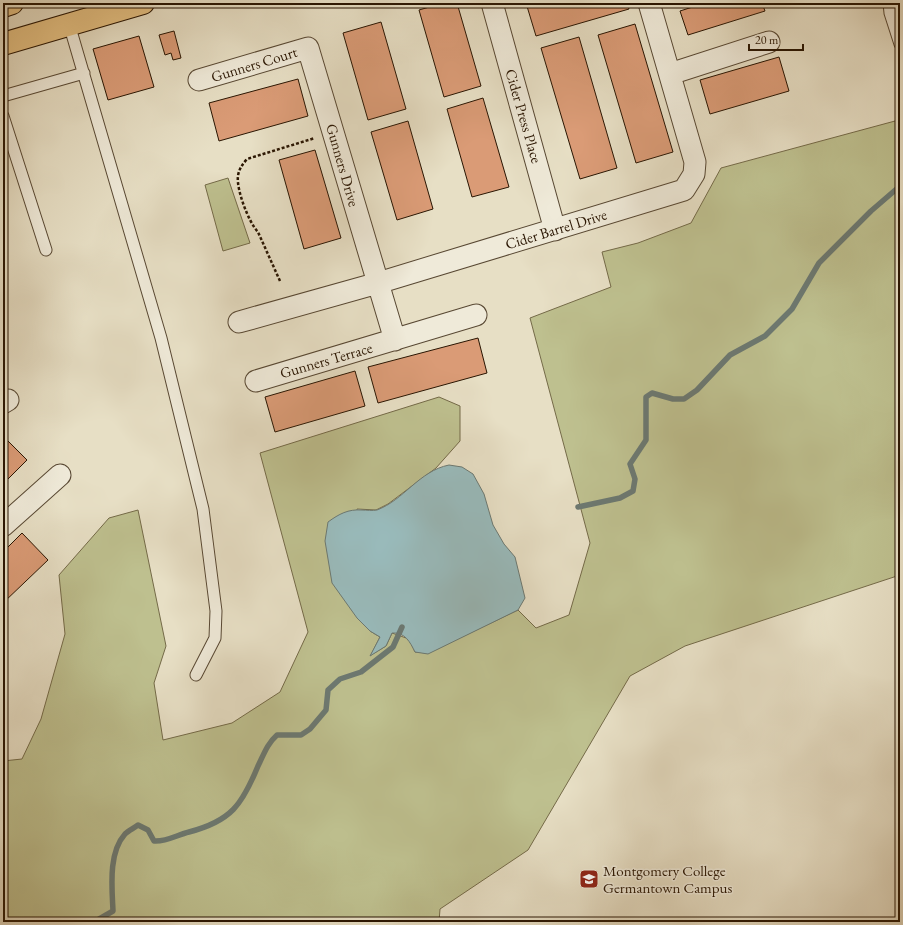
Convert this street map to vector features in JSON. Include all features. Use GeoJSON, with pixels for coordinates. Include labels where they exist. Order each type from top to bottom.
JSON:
{"type":"FeatureCollection","features":[{"type":"Feature","properties":{"kind":"main road"},"geometry":{"type":"LineString","coordinates":[[3,6],[12,3]]}},
{"type":"Feature","properties":{"kind":"main road"},"geometry":{"type":"LineString","coordinates":[[3,44],[143,3]]}},
{"type":"Feature","properties":{"kind":"street","name":"Cider Press Place"},"geometry":{"type":"LineString","coordinates":[[492,3],[555,230]]}},
{"type":"Feature","properties":{"kind":"street","name":"Cider Barrel Drive"},"geometry":{"type":"LineString","coordinates":[[240,322],[378,283],[675,194],[684,190],[690,183],[694,174],[695,162],[649,3]]}},
{"type":"Feature","properties":{"kind":"street"},"geometry":{"type":"LineString","coordinates":[[670,74],[769,42]]}},
{"type":"Feature","properties":{"kind":"street","name":"Gunners Court"},"geometry":{"type":"LineString","coordinates":[[199,80],[308,48]]}},
{"type":"Feature","properties":{"kind":"street","name":"Gunners Drive"},"geometry":{"type":"LineString","coordinates":[[308,48],[378,283]]}},
{"type":"Feature","properties":{"kind":"street"},"geometry":{"type":"LineString","coordinates":[[378,283],[395,340]]}},
{"type":"Feature","properties":{"kind":"street","name":"Gunners Terrace"},"geometry":{"type":"LineString","coordinates":[[256,381],[476,315]]}},
{"type":"Feature","properties":{"kind":"street"},"geometry":{"type":"LineString","coordinates":[[3,526],[60,475]]}},
{"type":"Feature","properties":{"kind":"lane"},"geometry":{"type":"LineString","coordinates":[[889,3],[890,13],[900,44]]}},
{"type":"Feature","properties":{"kind":"lane"},"geometry":{"type":"LineString","coordinates":[[69,24],[161,338],[203,509],[216,610],[214,638],[196,675]]}},
{"type":"Feature","properties":{"kind":"lane"},"geometry":{"type":"LineString","coordinates":[[3,96],[84,73]]}},
{"type":"Feature","properties":{"kind":"lane"},"geometry":{"type":"LineString","coordinates":[[3,116],[46,250]]}},
{"type":"Feature","properties":{"kind":"path"},"geometry":{"type":"LineString","coordinates":[[280,281],[258,232],[252,226],[247,213],[238,178],[240,168],[247,159],[333,132]]}},
{"type":"Feature","properties":{"kind":"green space"},"geometry":{"type":"Polygon","coordinates":[[[895,121],[900,124],[900,575],[685,646],[630,676],[528,850],[440,909],[439,922],[3,922],[3,761],[22,759],[41,719],[65,634],[59,575],[109,518],[138,510],[166,646],[154,683],[163,740],[232,723],[280,692],[308,632],[260,453],[439,397],[460,406],[460,441],[436,468],[388,504],[376,510],[357,509],[370,631],[380,637],[371,655],[386,646],[392,633],[409,639],[415,652],[428,653],[518,610],[536,628],[569,615],[590,543],[530,318],[611,287],[602,252],[638,243],[691,223],[721,168],[895,121]]]}},
{"type":"Feature","properties":{"kind":"green space"},"geometry":{"type":"Polygon","coordinates":[[[228,178],[250,243],[223,251],[205,185],[228,178]]]}},
{"type":"Feature","properties":{"kind":"water"},"geometry":{"type":"Polygon","coordinates":[[[449,465],[462,467],[473,474],[484,494],[493,525],[504,544],[515,557],[525,598],[518,610],[428,654],[415,652],[409,641],[404,636],[397,633],[392,633],[386,646],[370,656],[380,637],[370,631],[357,618],[332,583],[325,541],[328,522],[340,514],[348,511],[377,510],[395,500],[429,473],[438,468],[449,465]]]}},
{"type":"Feature","properties":{"kind":"building"},"geometry":{"type":"Polygon","coordinates":[[[443,3],[457,3],[481,86],[444,97],[419,10],[443,3]]]}},
{"type":"Feature","properties":{"kind":"building"},"geometry":{"type":"Polygon","coordinates":[[[526,3],[627,3],[629,9],[536,36],[526,3]]]}},
{"type":"Feature","properties":{"kind":"building"},"geometry":{"type":"Polygon","coordinates":[[[705,3],[762,3],[765,11],[688,35],[680,11],[705,3]]]}},
{"type":"Feature","properties":{"kind":"building"},"geometry":{"type":"Polygon","coordinates":[[[381,22],[406,109],[368,120],[343,33],[381,22]]]}},
{"type":"Feature","properties":{"kind":"building"},"geometry":{"type":"Polygon","coordinates":[[[635,24],[673,152],[636,163],[598,35],[635,24]]]}},
{"type":"Feature","properties":{"kind":"building"},"geometry":{"type":"Polygon","coordinates":[[[174,31],[181,58],[173,60],[171,53],[165,55],[159,35],[174,31]]]}},
{"type":"Feature","properties":{"kind":"building"},"geometry":{"type":"Polygon","coordinates":[[[139,36],[154,87],[108,100],[93,49],[139,36]]]}},
{"type":"Feature","properties":{"kind":"building"},"geometry":{"type":"Polygon","coordinates":[[[579,37],[617,168],[580,179],[541,48],[579,37]]]}},
{"type":"Feature","properties":{"kind":"building"},"geometry":{"type":"Polygon","coordinates":[[[779,57],[789,91],[710,114],[700,80],[779,57]]]}},
{"type":"Feature","properties":{"kind":"building"},"geometry":{"type":"Polygon","coordinates":[[[298,79],[308,116],[219,141],[209,103],[298,79]]]}},
{"type":"Feature","properties":{"kind":"building"},"geometry":{"type":"Polygon","coordinates":[[[483,98],[509,187],[472,197],[447,109],[483,98]]]}},
{"type":"Feature","properties":{"kind":"building"},"geometry":{"type":"Polygon","coordinates":[[[408,121],[433,209],[397,220],[371,132],[408,121]]]}},
{"type":"Feature","properties":{"kind":"building"},"geometry":{"type":"Polygon","coordinates":[[[315,150],[341,238],[304,249],[279,160],[315,150]]]}},
{"type":"Feature","properties":{"kind":"building"},"geometry":{"type":"Polygon","coordinates":[[[478,338],[487,373],[378,403],[368,367],[478,338]]]}},
{"type":"Feature","properties":{"kind":"building"},"geometry":{"type":"Polygon","coordinates":[[[355,371],[365,406],[275,432],[265,397],[355,371]]]}},
{"type":"Feature","properties":{"kind":"building"},"geometry":{"type":"Polygon","coordinates":[[[3,436],[27,460],[3,484],[3,436]]]}},
{"type":"Feature","properties":{"kind":"building"},"geometry":{"type":"Polygon","coordinates":[[[22,533],[48,560],[3,603],[3,552],[22,533]]]}},
{"type":"Feature","properties":{"kind":"waterway"},"geometry":{"type":"LineString","coordinates":[[578,507],[620,498],[633,491],[635,479],[630,464],[646,440],[646,397],[652,393],[673,399],[684,399],[697,390],[730,355],[765,336],[792,309],[819,263],[871,211],[900,186]]}},
{"type":"Feature","properties":{"kind":"waterway"},"geometry":{"type":"LineString","coordinates":[[94,922],[113,911],[113,861],[116,851],[125,834],[138,825],[148,830],[154,841],[158,841],[203,828],[225,817],[240,801],[252,780],[266,749],[274,738],[277,735],[301,735],[310,729],[326,710],[328,690],[340,679],[361,672],[393,647],[402,627]]}},
{"type":"Feature","properties":{"kind":"place","name":"Montgomery College Germantown Campus"},"geometry":{"type":"Point","coordinates":[589,879]}}]}
